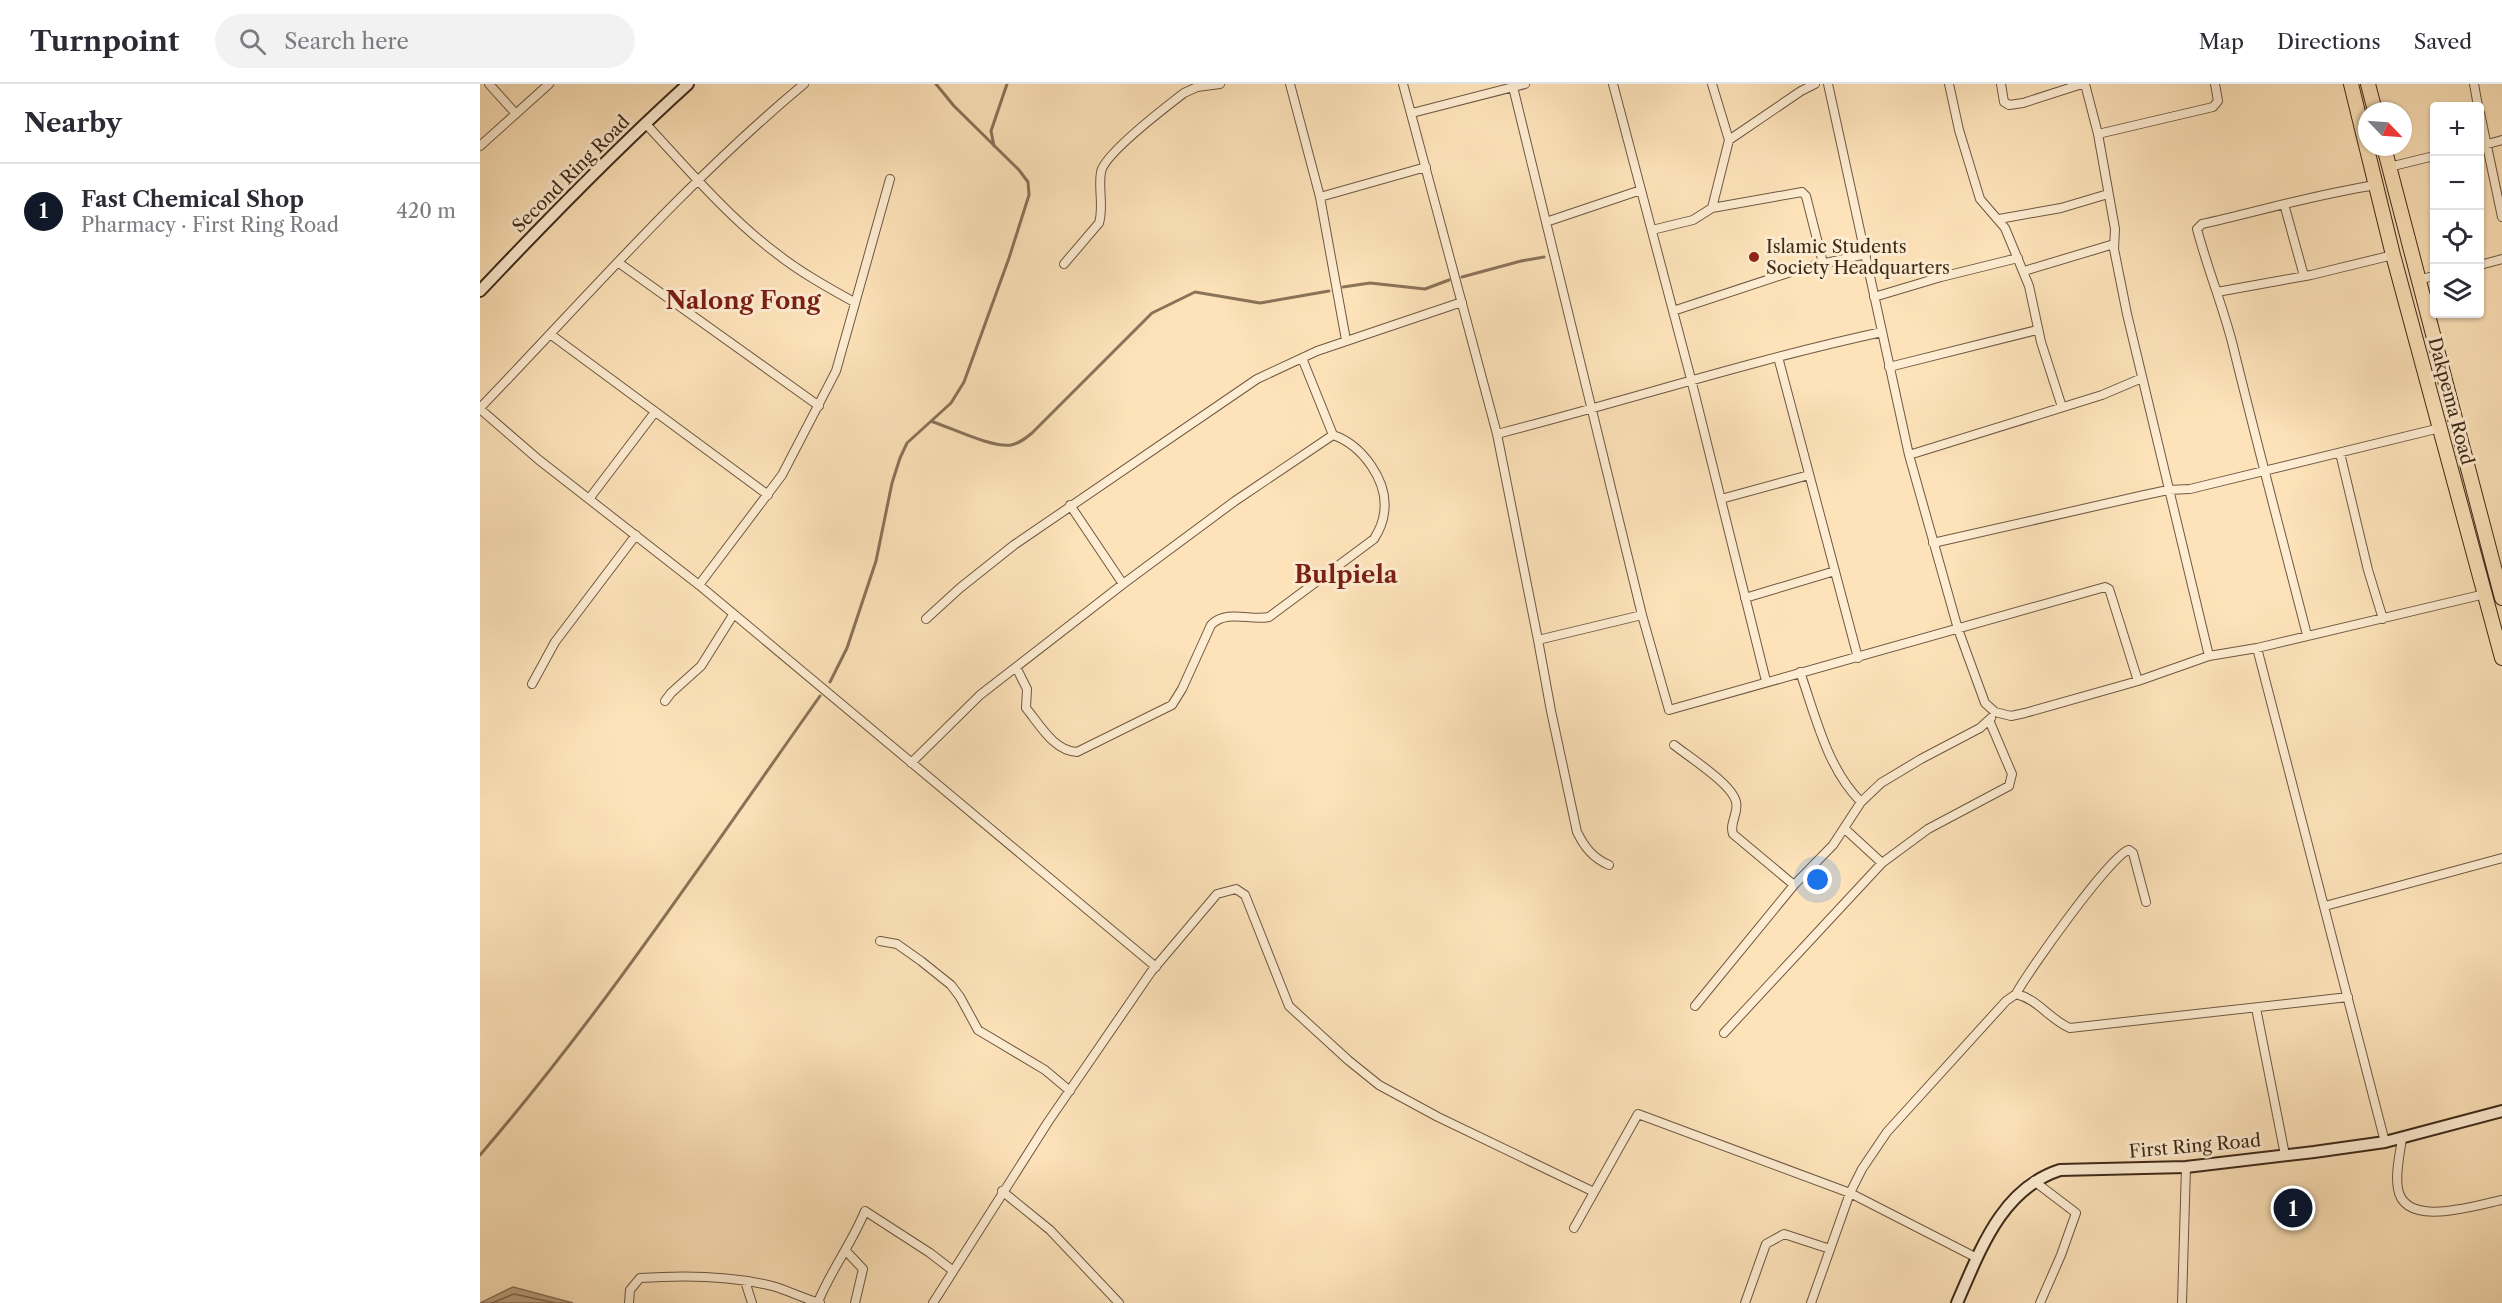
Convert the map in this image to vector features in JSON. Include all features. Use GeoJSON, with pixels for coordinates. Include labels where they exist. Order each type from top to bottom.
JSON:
{"type":"FeatureCollection","features":[{"type":"Feature","properties":{"kind":"highway","name":"Dakpema Road"},"geometry":{"type":"LineString","coordinates":[[2351,84],[2393,255],[2502,658]]}},
{"type":"Feature","properties":{"kind":"highway"},"geometry":{"type":"LineString","coordinates":[[2368,84],[2373,102]]}},
{"type":"Feature","properties":{"kind":"highway","name":"Dakpema Road"},"geometry":{"type":"LineString","coordinates":[[2386,156],[2417,280],[2502,595]]}},
{"type":"Feature","properties":{"kind":"street"},"geometry":{"type":"LineString","coordinates":[[489,84],[516,114]]}},
{"type":"Feature","properties":{"kind":"street"},"geometry":{"type":"LineString","coordinates":[[480,146],[549,84]]}},
{"type":"Feature","properties":{"kind":"street","name":"Second Ring Road"},"geometry":{"type":"LineString","coordinates":[[480,291],[553,214],[688,84]]}},
{"type":"Feature","properties":{"kind":"street"},"geometry":{"type":"LineString","coordinates":[[804,84],[699,180],[588,292],[480,408],[589,499],[699,585],[1156,967]]}},
{"type":"Feature","properties":{"kind":"street"},"geometry":{"type":"LineString","coordinates":[[1064,264],[1099,223],[1101,171],[1114,151],[1184,93],[1197,87],[1220,84]]}},
{"type":"Feature","properties":{"kind":"street"},"geometry":{"type":"LineString","coordinates":[[1290,84],[1320,197],[1346,340]]}},
{"type":"Feature","properties":{"kind":"street"},"geometry":{"type":"LineString","coordinates":[[1403,84],[1497,434],[1577,832],[1584,846],[1598,860],[1609,866]]}},
{"type":"Feature","properties":{"kind":"street"},"geometry":{"type":"LineString","coordinates":[[1412,113],[1525,84]]}},
{"type":"Feature","properties":{"kind":"street"},"geometry":{"type":"LineString","coordinates":[[1613,84],[1691,379],[1766,681]]}},
{"type":"Feature","properties":{"kind":"street"},"geometry":{"type":"LineString","coordinates":[[1712,84],[1729,140],[1712,208]]}},
{"type":"Feature","properties":{"kind":"street"},"geometry":{"type":"LineString","coordinates":[[1729,140],[1815,84]]}},
{"type":"Feature","properties":{"kind":"street"},"geometry":{"type":"LineString","coordinates":[[1828,84],[1909,455],[1958,629],[1978,690],[1985,703],[1995,712],[2011,716],[2025,713],[2138,681],[2209,656],[2257,648],[2485,594]]}},
{"type":"Feature","properties":{"kind":"street"},"geometry":{"type":"LineString","coordinates":[[1949,84],[1966,156],[1980,199],[2010,235],[2024,271],[2032,297],[2037,330],[2062,407]]}},
{"type":"Feature","properties":{"kind":"street"},"geometry":{"type":"LineString","coordinates":[[2001,84],[2004,102],[2009,105],[2023,103],[2084,84],[2098,134],[2115,229],[2114,244],[2142,378],[2209,656]]}},
{"type":"Feature","properties":{"kind":"street"},"geometry":{"type":"LineString","coordinates":[[2098,134],[2213,107],[2218,101],[2215,84]]}},
{"type":"Feature","properties":{"kind":"street"},"geometry":{"type":"LineString","coordinates":[[2474,84],[2477,102]]}},
{"type":"Feature","properties":{"kind":"street"},"geometry":{"type":"LineString","coordinates":[[1513,87],[1642,615],[1668,710],[2105,587],[2109,589],[2138,681]]}},
{"type":"Feature","properties":{"kind":"street"},"geometry":{"type":"LineString","coordinates":[[645,123],[699,180],[776,253],[854,302]]}},
{"type":"Feature","properties":{"kind":"street"},"geometry":{"type":"LineString","coordinates":[[2484,144],[2502,140]]}},
{"type":"Feature","properties":{"kind":"street"},"geometry":{"type":"LineString","coordinates":[[2484,152],[2502,217]]}},
{"type":"Feature","properties":{"kind":"street"},"geometry":{"type":"LineString","coordinates":[[2389,167],[2430,157]]}},
{"type":"Feature","properties":{"kind":"street"},"geometry":{"type":"LineString","coordinates":[[1320,197],[1426,167]]}},
{"type":"Feature","properties":{"kind":"street"},"geometry":{"type":"LineString","coordinates":[[699,585],[768,495],[798,447],[836,371],[890,179]]}},
{"type":"Feature","properties":{"kind":"street"},"geometry":{"type":"LineString","coordinates":[[2307,635],[2217,292],[2199,237],[2198,226],[2342,190],[2376,185]]}},
{"type":"Feature","properties":{"kind":"street"},"geometry":{"type":"LineString","coordinates":[[1546,222],[1641,190]]}},
{"type":"Feature","properties":{"kind":"street"},"geometry":{"type":"LineString","coordinates":[[1652,230],[1693,220],[1712,208],[1802,192],[1806,196],[1823,263]]}},
{"type":"Feature","properties":{"kind":"street"},"geometry":{"type":"LineString","coordinates":[[1999,219],[2061,208],[2108,194]]}},
{"type":"Feature","properties":{"kind":"street"},"geometry":{"type":"LineString","coordinates":[[2284,204],[2304,276]]}},
{"type":"Feature","properties":{"kind":"street"},"geometry":{"type":"LineString","coordinates":[[2024,271],[2114,244]]}},
{"type":"Feature","properties":{"kind":"street"},"geometry":{"type":"LineString","coordinates":[[1673,311],[1823,263],[1866,254]]}},
{"type":"Feature","properties":{"kind":"street"},"geometry":{"type":"LineString","coordinates":[[2217,292],[2304,276],[2393,255]]}},
{"type":"Feature","properties":{"kind":"street"},"geometry":{"type":"LineString","coordinates":[[1874,297],[2018,258]]}},
{"type":"Feature","properties":{"kind":"street"},"geometry":{"type":"LineString","coordinates":[[2484,264],[2502,259]]}},
{"type":"Feature","properties":{"kind":"street"},"geometry":{"type":"LineString","coordinates":[[619,263],[819,406]]}},
{"type":"Feature","properties":{"kind":"street"},"geometry":{"type":"LineString","coordinates":[[2417,280],[2430,277]]}},
{"type":"Feature","properties":{"kind":"street"},"geometry":{"type":"LineString","coordinates":[[926,619],[1014,545],[1257,380],[1346,340],[1462,302]]}},
{"type":"Feature","properties":{"kind":"street"},"geometry":{"type":"LineString","coordinates":[[1889,367],[2037,330]]}},
{"type":"Feature","properties":{"kind":"street"},"geometry":{"type":"LineString","coordinates":[[1497,434],[1591,410],[1691,379],[1882,332]]}},
{"type":"Feature","properties":{"kind":"street"},"geometry":{"type":"LineString","coordinates":[[550,334],[768,495]]}},
{"type":"Feature","properties":{"kind":"street"},"geometry":{"type":"LineString","coordinates":[[1778,357],[1858,658]]}},
{"type":"Feature","properties":{"kind":"street"},"geometry":{"type":"LineString","coordinates":[[1016,667],[1027,689],[1026,708],[1059,747],[1077,752],[1172,705],[1182,689],[1211,625],[1218,618],[1269,617],[1374,539],[1382,525],[1385,510],[1383,492],[1375,470],[1348,441],[1333,435],[1302,358]]}},
{"type":"Feature","properties":{"kind":"street"},"geometry":{"type":"LineString","coordinates":[[1909,455],[2102,395],[2142,378]]}},
{"type":"Feature","properties":{"kind":"street"},"geometry":{"type":"LineString","coordinates":[[589,499],[656,412]]}},
{"type":"Feature","properties":{"kind":"street"},"geometry":{"type":"LineString","coordinates":[[1933,543],[2168,490],[2190,489],[2440,428]]}},
{"type":"Feature","properties":{"kind":"street"},"geometry":{"type":"LineString","coordinates":[[911,763],[980,695],[1016,667],[1123,584],[1236,501],[1333,435]]}},
{"type":"Feature","properties":{"kind":"street"},"geometry":{"type":"LineString","coordinates":[[2340,453],[2368,570],[2383,619]]}},
{"type":"Feature","properties":{"kind":"street"},"geometry":{"type":"LineString","coordinates":[[1721,499],[1809,475]]}},
{"type":"Feature","properties":{"kind":"street"},"geometry":{"type":"LineString","coordinates":[[1070,506],[1123,584]]}},
{"type":"Feature","properties":{"kind":"street"},"geometry":{"type":"LineString","coordinates":[[532,684],[555,642],[636,535]]}},
{"type":"Feature","properties":{"kind":"street"},"geometry":{"type":"LineString","coordinates":[[1745,598],[1835,572]]}},
{"type":"Feature","properties":{"kind":"street"},"geometry":{"type":"LineString","coordinates":[[666,701],[671,693],[701,666],[733,615]]}},
{"type":"Feature","properties":{"kind":"street"},"geometry":{"type":"LineString","coordinates":[[1538,640],[1642,615]]}},
{"type":"Feature","properties":{"kind":"street"},"geometry":{"type":"LineString","coordinates":[[2257,648],[2385,1142]]}},
{"type":"Feature","properties":{"kind":"street"},"geometry":{"type":"LineString","coordinates":[[1800,672],[1827,749],[1843,780],[1861,802]]}},
{"type":"Feature","properties":{"kind":"street"},"geometry":{"type":"LineString","coordinates":[[1695,1006],[1794,885],[1833,845],[1861,802],[1881,783],[1989,720],[1995,712]]}},
{"type":"Feature","properties":{"kind":"street"},"geometry":{"type":"LineString","coordinates":[[1724,1033],[1882,863],[1928,829],[2009,786],[2012,774],[1989,720]]}},
{"type":"Feature","properties":{"kind":"street"},"geometry":{"type":"LineString","coordinates":[[1674,745],[1729,789],[1736,800],[1737,810],[1731,829],[1733,834],[1794,885]]}},
{"type":"Feature","properties":{"kind":"street"},"geometry":{"type":"LineString","coordinates":[[1845,829],[1882,863]]}},
{"type":"Feature","properties":{"kind":"street"},"geometry":{"type":"LineString","coordinates":[[1811,1303],[1850,1193],[1862,1169],[1887,1132],[2006,1000],[2016,994],[2027,973],[2100,875],[2123,851],[2129,850],[2133,853],[2146,902]]}},
{"type":"Feature","properties":{"kind":"street"},"geometry":{"type":"LineString","coordinates":[[2325,906],[2502,858]]}},
{"type":"Feature","properties":{"kind":"street"},"geometry":{"type":"LineString","coordinates":[[933,1303],[1002,1191],[1156,967],[1217,894],[1236,888],[1245,895],[1289,1006],[1348,1060],[1379,1085],[1438,1117],[1594,1192]]}},
{"type":"Feature","properties":{"kind":"street"},"geometry":{"type":"LineString","coordinates":[[880,941],[897,944],[921,961],[951,985],[978,1030],[1045,1070],[1070,1091]]}},
{"type":"Feature","properties":{"kind":"street"},"geometry":{"type":"LineString","coordinates":[[2016,994],[2028,996],[2062,1025],[2070,1028],[2348,997]]}},
{"type":"Feature","properties":{"kind":"street"},"geometry":{"type":"LineString","coordinates":[[2256,1008],[2285,1155]]}},
{"type":"Feature","properties":{"kind":"street","name":"First Ring Road"},"geometry":{"type":"LineString","coordinates":[[1957,1303],[1977,1258],[2007,1206],[2034,1182],[2060,1170],[2186,1167],[2385,1142],[2502,1111]]}},
{"type":"Feature","properties":{"kind":"street"},"geometry":{"type":"LineString","coordinates":[[1574,1228],[1638,1114],[1850,1193],[1977,1258]]}},
{"type":"Feature","properties":{"kind":"street"},"geometry":{"type":"LineString","coordinates":[[2402,1138],[2398,1190],[2406,1204],[2426,1213],[2502,1200]]}},
{"type":"Feature","properties":{"kind":"street"},"geometry":{"type":"LineString","coordinates":[[2182,1303],[2186,1167]]}},
{"type":"Feature","properties":{"kind":"street"},"geometry":{"type":"LineString","coordinates":[[2034,1182],[2076,1213],[2040,1303]]}},
{"type":"Feature","properties":{"kind":"street"},"geometry":{"type":"LineString","coordinates":[[1002,1191],[1050,1230],[1119,1303]]}},
{"type":"Feature","properties":{"kind":"street"},"geometry":{"type":"LineString","coordinates":[[629,1303],[630,1290],[640,1278],[715,1278],[745,1281],[777,1288],[819,1303],[828,1277],[846,1251],[865,1211],[952,1270]]}},
{"type":"Feature","properties":{"kind":"street"},"geometry":{"type":"LineString","coordinates":[[1745,1303],[1766,1244],[1784,1234],[1830,1249]]}},
{"type":"Feature","properties":{"kind":"street"},"geometry":{"type":"LineString","coordinates":[[846,1251],[863,1269],[855,1303]]}},
{"type":"Feature","properties":{"kind":"street"},"geometry":{"type":"LineString","coordinates":[[745,1281],[752,1303]]}},
{"type":"Feature","properties":{"kind":"water"},"geometry":{"type":"Polygon","coordinates":[[[513,1287],[573,1303],[480,1303],[513,1287]]]}},
{"type":"Feature","properties":{"kind":"waterway"},"geometry":{"type":"LineString","coordinates":[[830,682],[847,648],[876,561],[892,483],[900,458],[907,443],[951,403],[964,382],[1029,195],[1028,182],[1019,170],[954,106],[936,84]]}},
{"type":"Feature","properties":{"kind":"waterway"},"geometry":{"type":"LineString","coordinates":[[994,146],[991,131],[1007,84]]}},
{"type":"Feature","properties":{"kind":"waterway"},"geometry":{"type":"LineString","coordinates":[[1462,277],[1544,257]]}},
{"type":"Feature","properties":{"kind":"waterway"},"geometry":{"type":"LineString","coordinates":[[1343,287],[1370,283],[1425,289],[1449,280]]}},
{"type":"Feature","properties":{"kind":"waterway"},"geometry":{"type":"LineString","coordinates":[[933,422],[993,444],[1011,445],[1032,433],[1152,313],[1195,292],[1260,303],[1329,291]]}},
{"type":"Feature","properties":{"kind":"waterway"},"geometry":{"type":"LineString","coordinates":[[480,1155],[526,1100],[613,987],[820,696]]}},
{"type":"Feature","properties":{"kind":"place","name":"Islamic Students Society Headquarters"},"geometry":{"type":"Point","coordinates":[1754,257]}},
{"type":"Feature","properties":{"kind":"place","name":"Fast Chemical Shop"},"geometry":{"type":"Point","coordinates":[2293,1208]}},
{"type":"Feature","properties":{"kind":"district","name":"Nalong Fong"},"geometry":{"type":"Point","coordinates":[743,301]}},
{"type":"Feature","properties":{"kind":"district","name":"Bulpiela"},"geometry":{"type":"Point","coordinates":[1346,575]}}]}
